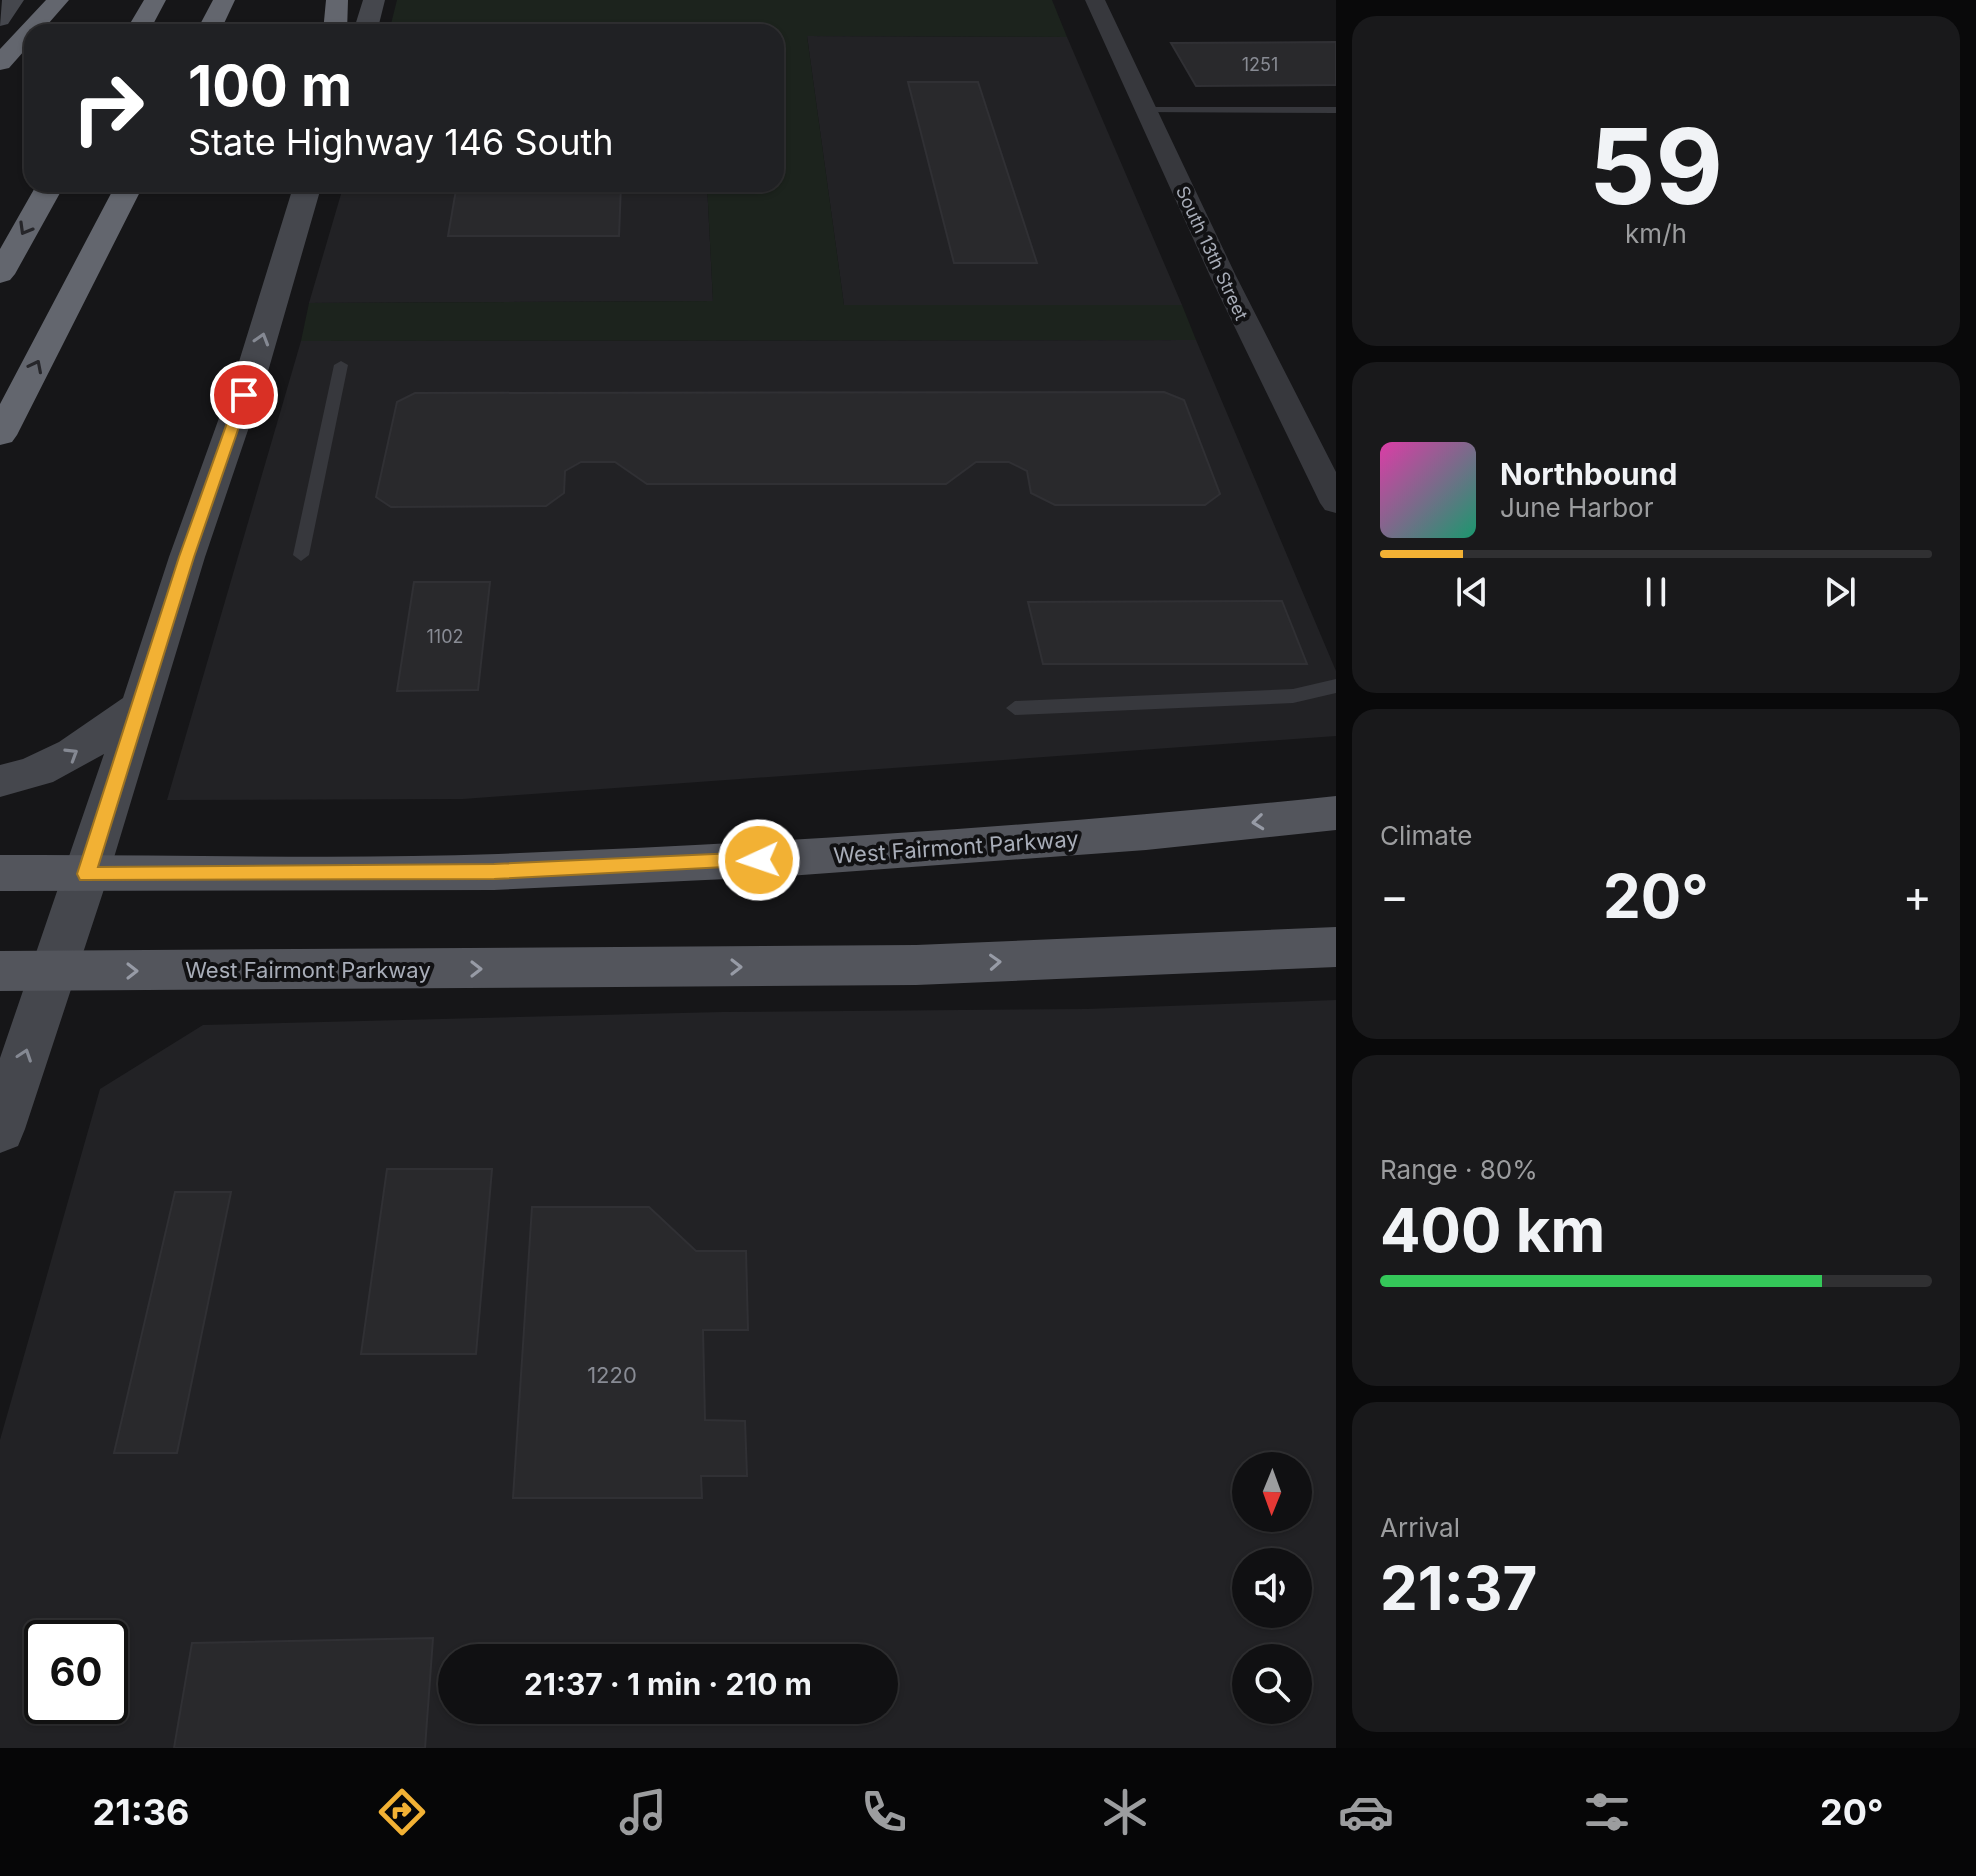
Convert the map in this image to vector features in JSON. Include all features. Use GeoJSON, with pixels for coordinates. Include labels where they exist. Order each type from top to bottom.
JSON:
{"type":"FeatureCollection","features":[{"type":"Feature","properties":{"kind":"highway"},"geometry":{"type":"LineString","coordinates":[[36,24],[58,0]]}},
{"type":"Feature","properties":{"kind":"highway"},"geometry":{"type":"LineString","coordinates":[[142,24],[155,0]]}},
{"type":"Feature","properties":{"kind":"highway"},"geometry":{"type":"LineString","coordinates":[[212,24],[224,0]]}},
{"type":"Feature","properties":{"kind":"highway"},"geometry":{"type":"LineString","coordinates":[[336,24],[337,0]]}},
{"type":"Feature","properties":{"kind":"highway"},"geometry":{"type":"LineString","coordinates":[[0,63],[24,37]]}},
{"type":"Feature","properties":{"kind":"highway"},"geometry":{"type":"LineString","coordinates":[[0,274],[46,192]]}},
{"type":"Feature","properties":{"kind":"highway"},"geometry":{"type":"LineString","coordinates":[[0,435],[126,192]]}},
{"type":"Feature","properties":{"kind":"main road"},"geometry":{"type":"LineString","coordinates":[[0,19],[13,0]]}},
{"type":"Feature","properties":{"kind":"main road"},"geometry":{"type":"LineString","coordinates":[[367,24],[374,0]]}},
{"type":"Feature","properties":{"kind":"main road"},"geometry":{"type":"LineString","coordinates":[[0,1129],[253,368],[306,192]]}},
{"type":"Feature","properties":{"kind":"main road"},"geometry":{"type":"LineString","coordinates":[[0,781],[62,761],[138,708]]}},
{"type":"Feature","properties":{"kind":"main road","name":"West Fairmont Parkway"},"geometry":{"type":"LineString","coordinates":[[0,873],[494,872],[773,859],[1146,833],[1336,813]]}},
{"type":"Feature","properties":{"kind":"main road","name":"West Fairmont Parkway"},"geometry":{"type":"LineString","coordinates":[[0,971],[916,965],[1336,947]]}},
{"type":"Feature","properties":{"kind":"street","name":"South 13th Street"},"geometry":{"type":"LineString","coordinates":[[1095,0],[1267,367],[1336,503]]}},
{"type":"Feature","properties":{"kind":"lane"},"geometry":{"type":"LineString","coordinates":[[1145,110],[1336,110]]}},
{"type":"Feature","properties":{"kind":"lane"},"geometry":{"type":"LineString","coordinates":[[301,555],[341,365]]}},
{"type":"Feature","properties":{"kind":"lane"},"geometry":{"type":"LineString","coordinates":[[1015,708],[1293,696],[1336,686]]}},
{"type":"Feature","properties":{"kind":"shaded area"},"geometry":{"type":"Polygon","coordinates":[[[397,0],[1052,0],[1067,37],[807,36],[844,305],[1182,305],[1196,340],[301,341],[309,303],[713,301],[707,192],[784,192],[784,24],[391,24],[397,0]]]}},
{"type":"Feature","properties":{"kind":"shaded area"},"geometry":{"type":"Polygon","coordinates":[[[807,36],[1067,37],[1182,305],[844,305],[807,36]]]}},
{"type":"Feature","properties":{"kind":"shaded area"},"geometry":{"type":"Polygon","coordinates":[[[342,192],[707,192],[713,301],[309,303],[342,192]]]}},
{"type":"Feature","properties":{"kind":"shaded area"},"geometry":{"type":"Polygon","coordinates":[[[1196,340],[1336,671],[1336,736],[463,799],[167,800],[301,341],[1196,340]]]}},
{"type":"Feature","properties":{"kind":"shaded area"},"geometry":{"type":"Polygon","coordinates":[[[1336,1000],[1336,1748],[0,1748],[0,1440],[100,1089],[203,1025],[722,1012],[1087,1009],[1336,1000]]]}},
{"type":"Feature","properties":{"kind":"building"},"geometry":{"type":"Polygon","coordinates":[[[1336,42],[1336,85],[1196,86],[1171,43],[1336,42]]]}},
{"type":"Feature","properties":{"kind":"building"},"geometry":{"type":"Polygon","coordinates":[[[908,82],[978,82],[1037,263],[954,263],[908,82]]]}},
{"type":"Feature","properties":{"kind":"building"},"geometry":{"type":"Polygon","coordinates":[[[456,192],[621,192],[619,236],[448,236],[456,192]]]}},
{"type":"Feature","properties":{"kind":"building"},"geometry":{"type":"Polygon","coordinates":[[[1164,392],[1184,400],[1220,494],[1205,505],[1055,505],[1031,493],[1027,471],[1009,462],[976,462],[946,484],[647,484],[615,462],[581,462],[565,471],[564,493],[546,506],[391,507],[376,497],[397,402],[415,393],[1164,392]]]}},
{"type":"Feature","properties":{"kind":"building"},"geometry":{"type":"Polygon","coordinates":[[[414,582],[490,582],[478,690],[397,691],[414,582]]]}},
{"type":"Feature","properties":{"kind":"building"},"geometry":{"type":"Polygon","coordinates":[[[1282,601],[1307,664],[1043,664],[1028,602],[1282,601]]]}},
{"type":"Feature","properties":{"kind":"building"},"geometry":{"type":"Polygon","coordinates":[[[387,1169],[492,1169],[476,1354],[361,1354],[387,1169]]]}},
{"type":"Feature","properties":{"kind":"building"},"geometry":{"type":"Polygon","coordinates":[[[175,1192],[231,1192],[177,1453],[114,1453],[175,1192]]]}},
{"type":"Feature","properties":{"kind":"building"},"geometry":{"type":"Polygon","coordinates":[[[532,1207],[649,1207],[696,1251],[746,1251],[748,1330],[703,1330],[705,1420],[745,1421],[747,1476],[701,1476],[702,1498],[513,1498],[532,1207]]]}},
{"type":"Feature","properties":{"kind":"building"},"geometry":{"type":"Polygon","coordinates":[[[433,1638],[425,1748],[174,1748],[192,1643],[433,1638]]]}},
{"type":"Feature","properties":{"kind":"route"},"geometry":{"type":"LineString","coordinates":[[244,395],[187,557],[87,874],[494,872],[759,860]]}}]}
